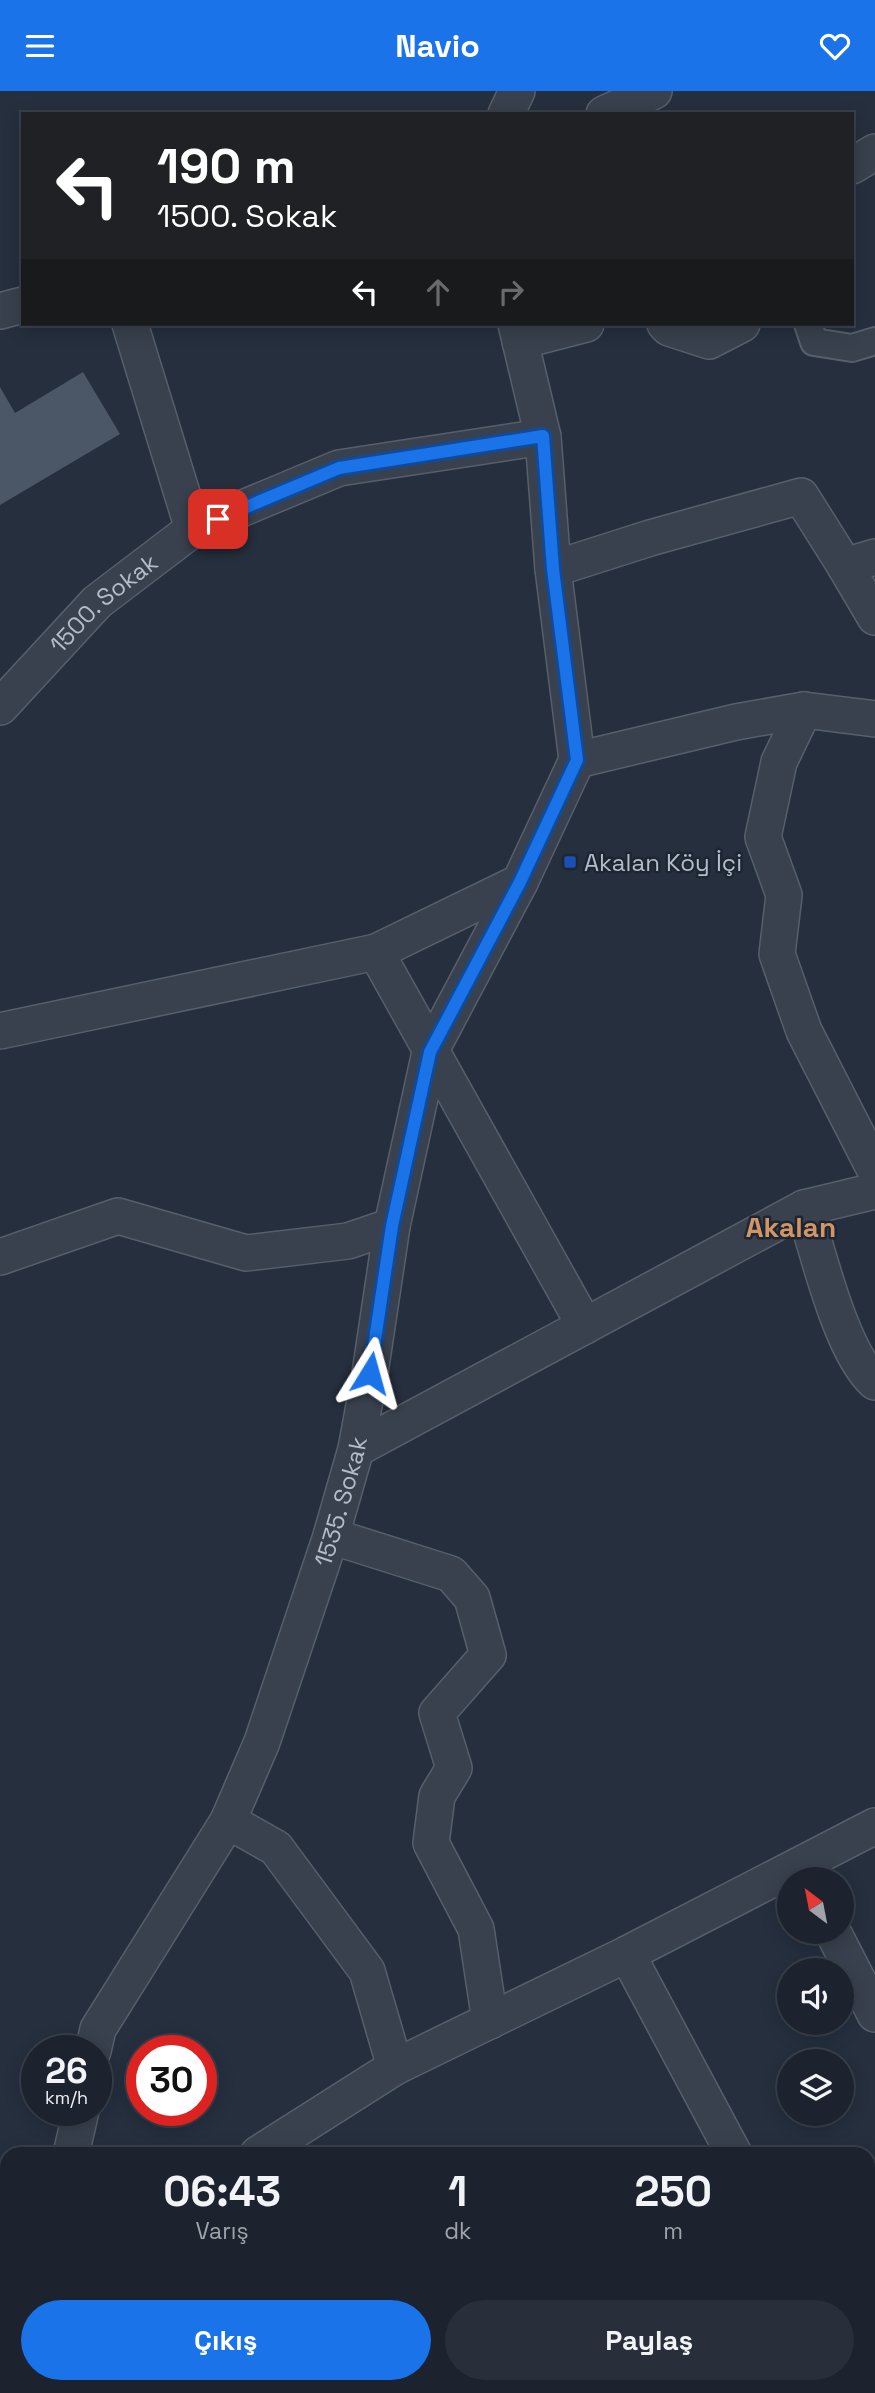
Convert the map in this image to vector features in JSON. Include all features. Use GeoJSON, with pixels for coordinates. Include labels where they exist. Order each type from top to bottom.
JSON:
{"type":"FeatureCollection","features":[{"type":"Feature","properties":{"kind":"street"},"geometry":{"type":"LineString","coordinates":[[507,112],[517,91]]}},
{"type":"Feature","properties":{"kind":"street"},"geometry":{"type":"LineString","coordinates":[[608,112],[654,91]]}},
{"type":"Feature","properties":{"kind":"street"},"geometry":{"type":"LineString","coordinates":[[854,165],[875,152]]}},
{"type":"Feature","properties":{"kind":"street"},"geometry":{"type":"LineString","coordinates":[[0,311],[21,306]]}},
{"type":"Feature","properties":{"kind":"street"},"geometry":{"type":"LineString","coordinates":[[131,326],[193,529]]}},
{"type":"Feature","properties":{"kind":"street"},"geometry":{"type":"LineString","coordinates":[[569,326],[518,332],[543,436],[553,569],[577,760],[736,722],[804,711],[875,719]]}},
{"type":"Feature","properties":{"kind":"street"},"geometry":{"type":"LineString","coordinates":[[667,326],[709,341],[738,326]]}},
{"type":"Feature","properties":{"kind":"street"},"geometry":{"type":"LineString","coordinates":[[809,326],[814,342],[852,348],[875,341]]}},
{"type":"Feature","properties":{"kind":"street","name":"1500. Sokak"},"geometry":{"type":"LineString","coordinates":[[0,706],[97,602],[193,529],[339,468],[543,436]]}},
{"type":"Feature","properties":{"kind":"street"},"geometry":{"type":"LineString","coordinates":[[553,569],[650,538],[801,496],[860,562],[875,617]]}},
{"type":"Feature","properties":{"kind":"street"},"geometry":{"type":"LineString","coordinates":[[804,711],[779,762],[764,837],[784,895],[777,954],[804,1031],[875,1170]]}},
{"type":"Feature","properties":{"kind":"street","name":"1535. Sokak"},"geometry":{"type":"LineString","coordinates":[[97,2035],[228,1821],[262,1742],[331,1536],[356,1449],[392,1226],[430,1052],[520,882],[577,760]]}},
{"type":"Feature","properties":{"kind":"street"},"geometry":{"type":"LineString","coordinates":[[0,1031],[376,952],[520,882]]}},
{"type":"Feature","properties":{"kind":"street"},"geometry":{"type":"LineString","coordinates":[[376,952],[585,1326]]}},
{"type":"Feature","properties":{"kind":"street"},"geometry":{"type":"LineString","coordinates":[[356,1449],[804,1208],[875,1191]]}},
{"type":"Feature","properties":{"kind":"street"},"geometry":{"type":"LineString","coordinates":[[804,1208],[842,1327],[868,1376],[875,1382]]}},
{"type":"Feature","properties":{"kind":"street"},"geometry":{"type":"LineString","coordinates":[[0,1257],[118,1216],[246,1253],[348,1241],[392,1226]]}},
{"type":"Feature","properties":{"kind":"street"},"geometry":{"type":"LineString","coordinates":[[331,1536],[451,1574],[472,1598],[488,1655],[438,1713],[454,1768],[437,1795],[431,1843],[476,1929],[490,2021]]}},
{"type":"Feature","properties":{"kind":"street"},"geometry":{"type":"LineString","coordinates":[[228,1821],[276,1848],[367,1971],[395,2067]]}},
{"type":"Feature","properties":{"kind":"street"},"geometry":{"type":"LineString","coordinates":[[810,1867],[875,1826]]}},
{"type":"Feature","properties":{"kind":"street"},"geometry":{"type":"LineString","coordinates":[[269,2147],[395,2067],[777,1884]]}},
{"type":"Feature","properties":{"kind":"street"},"geometry":{"type":"LineString","coordinates":[[839,1944],[875,2014]]}},
{"type":"Feature","properties":{"kind":"street"},"geometry":{"type":"LineString","coordinates":[[627,1954],[730,2147]]}},
{"type":"Feature","properties":{"kind":"street"},"geometry":{"type":"LineString","coordinates":[[72,2147],[77,2126]]}},
{"type":"Feature","properties":{"kind":"building"},"geometry":{"type":"Polygon","coordinates":[[[83,372],[120,434],[0,505],[0,387],[15,413],[83,372]]]}},
{"type":"Feature","properties":{"kind":"place","name":"Akalan Köy İçi"},"geometry":{"type":"Point","coordinates":[570,862]}},
{"type":"Feature","properties":{"kind":"district","name":"Akalan"},"geometry":{"type":"Point","coordinates":[791,1227]}},
{"type":"Feature","properties":{"kind":"route"},"geometry":{"type":"LineString","coordinates":[[218,519],[339,468],[543,436],[553,569],[577,760],[520,882],[430,1052],[392,1226],[370,1373]]}}]}
